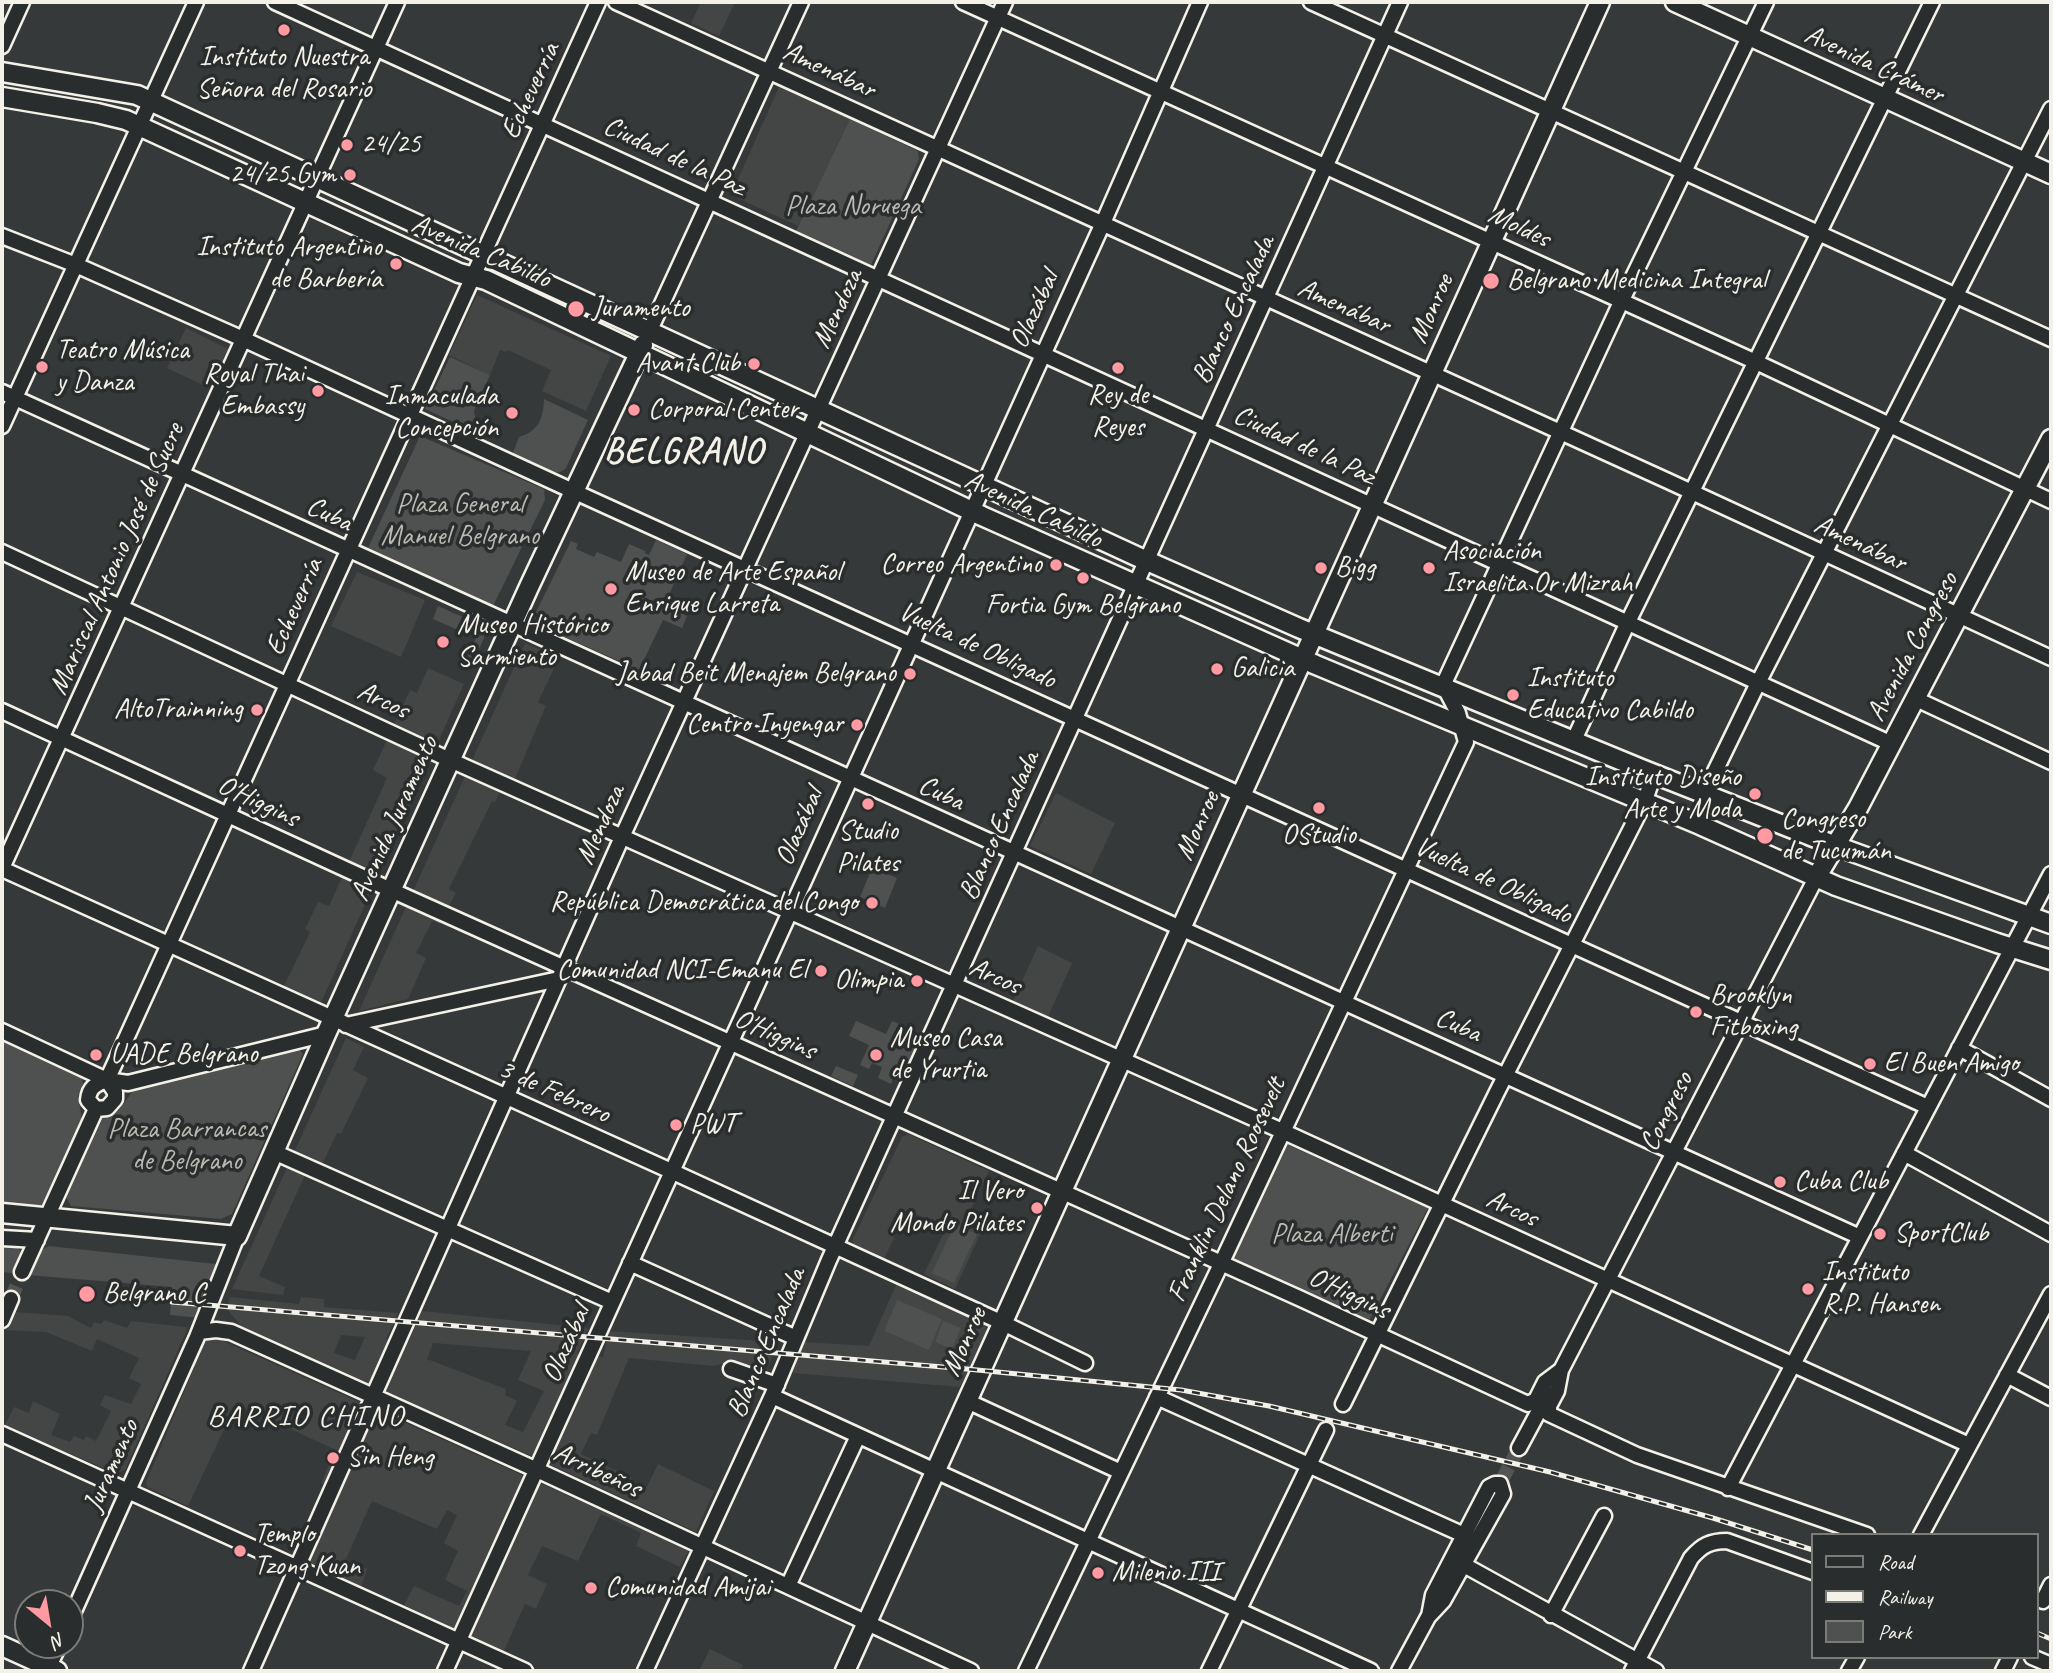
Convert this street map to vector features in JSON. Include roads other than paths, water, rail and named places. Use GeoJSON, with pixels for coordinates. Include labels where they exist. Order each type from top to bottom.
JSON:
{"type":"FeatureCollection","features":[{"type":"Feature","properties":{"kind":"main road","name":"Monroe"},"geometry":{"type":"LineString","coordinates":[[845,1671],[1600,2]]}},
{"type":"Feature","properties":{"kind":"main road","name":"Avenida Crámer"},"geometry":{"type":"LineString","coordinates":[[1675,2],[2051,174]]}},
{"type":"Feature","properties":{"kind":"main road","name":"Avenida Cabildo"},"geometry":{"type":"LineString","coordinates":[[2,72],[125,92],[150,102],[482,255],[645,341],[806,434],[971,511],[1462,727],[1644,803],[1820,871],[1849,890],[2051,960]]}},
{"type":"Feature","properties":{"kind":"main road","name":"Avenida Cabildo"},"geometry":{"type":"LineString","coordinates":[[2,97],[111,116],[139,127],[459,273],[817,408],[1449,696],[1574,740],[1836,846],[2051,924]]}},
{"type":"Feature","properties":{"kind":"main road","name":"Avenida Juramento"},"geometry":{"type":"LineString","coordinates":[[237,1236],[335,1026],[391,890],[450,760],[645,341]]}},
{"type":"Feature","properties":{"kind":"main road","name":"Avenida Congreso"},"geometry":{"type":"LineString","coordinates":[[1820,871],[1892,744],[2051,439]]}},
{"type":"Feature","properties":{"kind":"main road"},"geometry":{"type":"LineString","coordinates":[[2,1213],[237,1236]]}},
{"type":"Feature","properties":{"kind":"main road"},"geometry":{"type":"LineString","coordinates":[[2,1646],[51,1670]]}},
{"type":"Feature","properties":{"kind":"street"},"geometry":{"type":"LineString","coordinates":[[2,46],[22,2]]}},
{"type":"Feature","properties":{"kind":"street"},"geometry":{"type":"LineString","coordinates":[[2,426],[8,395],[76,265],[196,2]]}},
{"type":"Feature","properties":{"kind":"street","name":"Ciudad de la Paz"},"geometry":{"type":"LineString","coordinates":[[275,2],[1892,744]]}},
{"type":"Feature","properties":{"kind":"street","name":"Mariscal Antonio José de Sucre"},"geometry":{"type":"LineString","coordinates":[[2,868],[397,2]]}},
{"type":"Feature","properties":{"kind":"street","name":"Echeverría"},"geometry":{"type":"LineString","coordinates":[[96,1109],[88,1100],[90,1090],[107,1080],[598,2]]}},
{"type":"Feature","properties":{"kind":"street","name":"Amenábar"},"geometry":{"type":"LineString","coordinates":[[616,2],[2051,658]]}},
{"type":"Feature","properties":{"kind":"street"},"geometry":{"type":"LineString","coordinates":[[645,341],[712,201],[801,2]]}},
{"type":"Feature","properties":{"kind":"street","name":"Moldes"},"geometry":{"type":"LineString","coordinates":[[963,2],[1327,165],[2051,501]]}},
{"type":"Feature","properties":{"kind":"street","name":"Mendoza"},"geometry":{"type":"LineString","coordinates":[[251,1671],[622,837],[1005,2]]}},
{"type":"Feature","properties":{"kind":"street","name":"Olazábal"},"geometry":{"type":"LineString","coordinates":[[445,1671],[1200,2]]}},
{"type":"Feature","properties":{"kind":"street"},"geometry":{"type":"LineString","coordinates":[[1311,2],[2051,340]]}},
{"type":"Feature","properties":{"kind":"street","name":"Blanco Encalada"},"geometry":{"type":"LineString","coordinates":[[645,1671],[774,1391],[835,1248],[1400,2]]}},
{"type":"Feature","properties":{"kind":"street"},"geometry":{"type":"LineString","coordinates":[[1462,727],[1449,696],[1446,679],[1621,302],[1766,2]]}},
{"type":"Feature","properties":{"kind":"street"},"geometry":{"type":"LineString","coordinates":[[1574,740],[1628,622],[1932,2]]}},
{"type":"Feature","properties":{"kind":"street"},"geometry":{"type":"LineString","coordinates":[[1704,794],[2051,109]]}},
{"type":"Feature","properties":{"kind":"street","name":"Vuelta de Obligado"},"geometry":{"type":"LineString","coordinates":[[2,236],[76,265],[243,338],[573,491],[1928,1107]]}},
{"type":"Feature","properties":{"kind":"street","name":"Cuba"},"geometry":{"type":"LineString","coordinates":[[8,395],[511,627],[1860,1237]]}},
{"type":"Feature","properties":{"kind":"street","name":"Arcos"},"geometry":{"type":"LineString","coordinates":[[2,552],[450,760],[1121,1062],[1282,1131],[1969,1445]]}},
{"type":"Feature","properties":{"kind":"street"},"geometry":{"type":"LineString","coordinates":[[1916,699],[2051,762]]}},
{"type":"Feature","properties":{"kind":"street","name":"O'Higgins"},"geometry":{"type":"LineString","coordinates":[[2,710],[391,890],[562,973],[730,1042],[1528,1404]]}},
{"type":"Feature","properties":{"kind":"street","name":"Franklin Delano Roosevelt"},"geometry":{"type":"LineString","coordinates":[[1026,1671],[1466,742],[1462,727]]}},
{"type":"Feature","properties":{"kind":"street"},"geometry":{"type":"LineString","coordinates":[[1343,1404],[1644,803],[1654,774]]}},
{"type":"Feature","properties":{"kind":"street","name":"3 de Febrero"},"geometry":{"type":"LineString","coordinates":[[2,868],[169,944],[335,1026],[671,1171],[1085,1363]]}},
{"type":"Feature","properties":{"kind":"street","name":"Congreso"},"geometry":{"type":"LineString","coordinates":[[1518,1448],[1820,871]]}},
{"type":"Feature","properties":{"kind":"street"},"geometry":{"type":"LineString","coordinates":[[1861,1533],[1728,1488],[2051,874]]}},
{"type":"Feature","properties":{"kind":"street"},"geometry":{"type":"LineString","coordinates":[[2,1031],[107,1080],[132,1082],[335,1026],[562,973]]}},
{"type":"Feature","properties":{"kind":"street"},"geometry":{"type":"LineString","coordinates":[[1959,1048],[2051,1099]]}},
{"type":"Feature","properties":{"kind":"street","name":"Echeverría"},"geometry":{"type":"LineString","coordinates":[[96,1109],[107,1108],[115,1099],[115,1092],[107,1080]]}},
{"type":"Feature","properties":{"kind":"street","name":"Echeverría"},"geometry":{"type":"LineString","coordinates":[[22,1272],[96,1109]]}},
{"type":"Feature","properties":{"kind":"street"},"geometry":{"type":"LineString","coordinates":[[274,1152],[612,1302]]}},
{"type":"Feature","properties":{"kind":"street"},"geometry":{"type":"LineString","coordinates":[[1904,1153],[2051,1234]]}},
{"type":"Feature","properties":{"kind":"street","name":"Avenida Juramento"},"geometry":{"type":"LineString","coordinates":[[199,1332],[237,1236]]}},
{"type":"Feature","properties":{"kind":"street"},"geometry":{"type":"LineString","coordinates":[[2,1238],[37,1240]]}},
{"type":"Feature","properties":{"kind":"street"},"geometry":{"type":"LineString","coordinates":[[630,1262],[796,1338]]}},
{"type":"Feature","properties":{"kind":"street"},"geometry":{"type":"LineString","coordinates":[[1922,1533],[2051,1294]]}},
{"type":"Feature","properties":{"kind":"street"},"geometry":{"type":"LineString","coordinates":[[2,1320],[11,1298]]}},
{"type":"Feature","properties":{"kind":"street","name":"Arribeños"},"geometry":{"type":"LineString","coordinates":[[199,1332],[231,1332],[971,1671]]}},
{"type":"Feature","properties":{"kind":"street","name":"Juramento"},"geometry":{"type":"LineString","coordinates":[[84,1589],[199,1332]]}},
{"type":"Feature","properties":{"kind":"street"},"geometry":{"type":"LineString","coordinates":[[731,1368],[858,1436],[1371,1671]]}},
{"type":"Feature","properties":{"kind":"street","name":"Congreso"},"geometry":{"type":"LineString","coordinates":[[1528,1404],[1536,1400],[1545,1382],[1561,1370]]}},
{"type":"Feature","properties":{"kind":"street","name":"Congreso"},"geometry":{"type":"LineString","coordinates":[[1561,1370],[1557,1391],[1549,1406],[1549,1414],[1637,1455],[1728,1488]]}},
{"type":"Feature","properties":{"kind":"street"},"geometry":{"type":"LineString","coordinates":[[2007,1375],[2051,1398]]}},
{"type":"Feature","properties":{"kind":"street"},"geometry":{"type":"LineString","coordinates":[[1157,1397],[1464,1535]]}},
{"type":"Feature","properties":{"kind":"street"},"geometry":{"type":"LineString","coordinates":[[967,1401],[1122,1472]]}},
{"type":"Feature","properties":{"kind":"street"},"geometry":{"type":"LineString","coordinates":[[1209,1671],[1311,1466],[1326,1430]]}},
{"type":"Feature","properties":{"kind":"street"},"geometry":{"type":"LineString","coordinates":[[2,1434],[525,1671]]}},
{"type":"Feature","properties":{"kind":"street"},"geometry":{"type":"LineString","coordinates":[[788,1586],[858,1436]]}},
{"type":"Feature","properties":{"kind":"street"},"geometry":{"type":"LineString","coordinates":[[1500,1484],[1503,1494],[1443,1601],[1429,1616],[1433,1595],[1489,1487],[1500,1484]]}},
{"type":"Feature","properties":{"kind":"street"},"geometry":{"type":"LineString","coordinates":[[1399,1671],[1492,1498]]}},
{"type":"Feature","properties":{"kind":"street"},"geometry":{"type":"LineString","coordinates":[[1551,1615],[1604,1516]]}},
{"type":"Feature","properties":{"kind":"street"},"geometry":{"type":"LineString","coordinates":[[1635,1666],[1692,1558],[1703,1546],[1714,1541],[1727,1541],[1812,1572]]}},
{"type":"Feature","properties":{"kind":"street"},"geometry":{"type":"LineString","coordinates":[[1464,1565],[1635,1666],[1656,1671]]}},
{"type":"Feature","properties":{"kind":"street"},"geometry":{"type":"LineString","coordinates":[[2044,1602],[2051,1585]]}},
{"type":"Feature","properties":{"kind":"tunnel"},"geometry":{"type":"LineString","coordinates":[[11,1299],[22,1272]]}},
{"type":"Feature","properties":{"kind":"tunnel"},"geometry":{"type":"LineString","coordinates":[[1492,1498],[1519,1448]]}},
{"type":"Feature","properties":{"kind":"railway"},"geometry":{"type":"LineString","coordinates":[[172,1302],[967,1369],[1181,1390],[1269,1406],[1550,1472],[1713,1518],[1812,1550]]}},
{"type":"Feature","properties":{"kind":"railway"},"geometry":{"type":"LineString","coordinates":[[2039,1634],[2051,1639]]}},
{"type":"Feature","properties":{"kind":"place","name":"Instituto Nuestra Señora del Rosario"},"geometry":{"type":"Point","coordinates":[284,30]}},
{"type":"Feature","properties":{"kind":"place","name":"24/25"},"geometry":{"type":"Point","coordinates":[347,145]}},
{"type":"Feature","properties":{"kind":"place","name":"24/25 Gym"},"geometry":{"type":"Point","coordinates":[350,175]}},
{"type":"Feature","properties":{"kind":"place","name":"Instituto Argentino de Barbería"},"geometry":{"type":"Point","coordinates":[396,264]}},
{"type":"Feature","properties":{"kind":"place","name":"Belgrano Medicina Integral"},"geometry":{"type":"Point","coordinates":[1491,281]}},
{"type":"Feature","properties":{"kind":"place","name":"Juramento"},"geometry":{"type":"Point","coordinates":[576,309]}},
{"type":"Feature","properties":{"kind":"place","name":"Avant Club"},"geometry":{"type":"Point","coordinates":[754,364]}},
{"type":"Feature","properties":{"kind":"place","name":"Teatro Música y Danza"},"geometry":{"type":"Point","coordinates":[42,367]}},
{"type":"Feature","properties":{"kind":"place","name":"Rey de Reyes"},"geometry":{"type":"Point","coordinates":[1118,368]}},
{"type":"Feature","properties":{"kind":"place","name":"Royal Thai Embassy"},"geometry":{"type":"Point","coordinates":[318,391]}},
{"type":"Feature","properties":{"kind":"place","name":"Corporal Center"},"geometry":{"type":"Point","coordinates":[634,410]}},
{"type":"Feature","properties":{"kind":"place","name":"Inmaculada Concepción"},"geometry":{"type":"Point","coordinates":[512,413]}},
{"type":"Feature","properties":{"kind":"place","name":"Correo Argentino"},"geometry":{"type":"Point","coordinates":[1056,565]}},
{"type":"Feature","properties":{"kind":"place","name":"Bigg"},"geometry":{"type":"Point","coordinates":[1321,568]}},
{"type":"Feature","properties":{"kind":"place","name":"Asociación Israelita Or Mizrah"},"geometry":{"type":"Point","coordinates":[1429,568]}},
{"type":"Feature","properties":{"kind":"place","name":"Fortia Gym Belgrano"},"geometry":{"type":"Point","coordinates":[1083,578]}},
{"type":"Feature","properties":{"kind":"place","name":"Museo de Arte Español Enrique Larreta"},"geometry":{"type":"Point","coordinates":[611,589]}},
{"type":"Feature","properties":{"kind":"place","name":"Museo Histórico Sarmiento"},"geometry":{"type":"Point","coordinates":[443,642]}},
{"type":"Feature","properties":{"kind":"place","name":"Galicia"},"geometry":{"type":"Point","coordinates":[1217,669]}},
{"type":"Feature","properties":{"kind":"place","name":"Jabad Beit Menajem Belgrano"},"geometry":{"type":"Point","coordinates":[910,674]}},
{"type":"Feature","properties":{"kind":"place","name":"Instituto Educativo Cabildo"},"geometry":{"type":"Point","coordinates":[1513,695]}},
{"type":"Feature","properties":{"kind":"place","name":"AltoTrainning"},"geometry":{"type":"Point","coordinates":[257,710]}},
{"type":"Feature","properties":{"kind":"place","name":"Centro Inyengar"},"geometry":{"type":"Point","coordinates":[857,725]}},
{"type":"Feature","properties":{"kind":"place","name":"Instituto Diseño Arte y Moda"},"geometry":{"type":"Point","coordinates":[1755,794]}},
{"type":"Feature","properties":{"kind":"place","name":"Studio Pilates"},"geometry":{"type":"Point","coordinates":[868,804]}},
{"type":"Feature","properties":{"kind":"place","name":"OStudio"},"geometry":{"type":"Point","coordinates":[1319,808]}},
{"type":"Feature","properties":{"kind":"place","name":"Congreso de Tucumán"},"geometry":{"type":"Point","coordinates":[1765,836]}},
{"type":"Feature","properties":{"kind":"place","name":"República Democrática del Congo"},"geometry":{"type":"Point","coordinates":[872,903]}},
{"type":"Feature","properties":{"kind":"place","name":"Comunidad NCI-Emanu El"},"geometry":{"type":"Point","coordinates":[821,971]}},
{"type":"Feature","properties":{"kind":"place","name":"Olimpia"},"geometry":{"type":"Point","coordinates":[917,981]}},
{"type":"Feature","properties":{"kind":"place","name":"Brooklyn Fitboxing"},"geometry":{"type":"Point","coordinates":[1696,1012]}},
{"type":"Feature","properties":{"kind":"place","name":"UADE Belgrano"},"geometry":{"type":"Point","coordinates":[96,1055]}},
{"type":"Feature","properties":{"kind":"place","name":"Museo Casa de Yrurtia"},"geometry":{"type":"Point","coordinates":[876,1055]}},
{"type":"Feature","properties":{"kind":"place","name":"El Buen Amigo"},"geometry":{"type":"Point","coordinates":[1870,1064]}},
{"type":"Feature","properties":{"kind":"place","name":"PWT"},"geometry":{"type":"Point","coordinates":[676,1125]}},
{"type":"Feature","properties":{"kind":"place","name":"Cuba Club"},"geometry":{"type":"Point","coordinates":[1780,1182]}},
{"type":"Feature","properties":{"kind":"place","name":"Il Vero Mondo Pilates"},"geometry":{"type":"Point","coordinates":[1037,1208]}},
{"type":"Feature","properties":{"kind":"place","name":"SportClub"},"geometry":{"type":"Point","coordinates":[1880,1234]}},
{"type":"Feature","properties":{"kind":"place","name":"Instituto R.P. Hansen"},"geometry":{"type":"Point","coordinates":[1808,1289]}},
{"type":"Feature","properties":{"kind":"place","name":"Belgrano C"},"geometry":{"type":"Point","coordinates":[87,1294]}},
{"type":"Feature","properties":{"kind":"place","name":"Sin Heng"},"geometry":{"type":"Point","coordinates":[333,1458]}},
{"type":"Feature","properties":{"kind":"place","name":"Templo Tzong Kuan"},"geometry":{"type":"Point","coordinates":[240,1551]}},
{"type":"Feature","properties":{"kind":"place","name":"Milenio III"},"geometry":{"type":"Point","coordinates":[1098,1573]}},
{"type":"Feature","properties":{"kind":"place","name":"Comunidad Amijai"},"geometry":{"type":"Point","coordinates":[591,1588]}},
{"type":"Feature","properties":{"kind":"district","name":"BELGRANO"},"geometry":{"type":"Point","coordinates":[684,453]}},
{"type":"Feature","properties":{"kind":"district","name":"BARRIO CHINO"},"geometry":{"type":"Point","coordinates":[306,1417]}},
{"type":"Feature","properties":{"kind":"park label","name":"Plaza Noruega"},"geometry":{"type":"Point","coordinates":[853,207]}},
{"type":"Feature","properties":{"kind":"park label","name":"Plaza General Manuel Belgrano"},"geometry":{"type":"Point","coordinates":[460,521]}},
{"type":"Feature","properties":{"kind":"park label","name":"Plaza Barrancas de Belgrano"},"geometry":{"type":"Point","coordinates":[187,1146]}},
{"type":"Feature","properties":{"kind":"park label","name":"Plaza Alberti"},"geometry":{"type":"Point","coordinates":[1332,1235]}}]}
